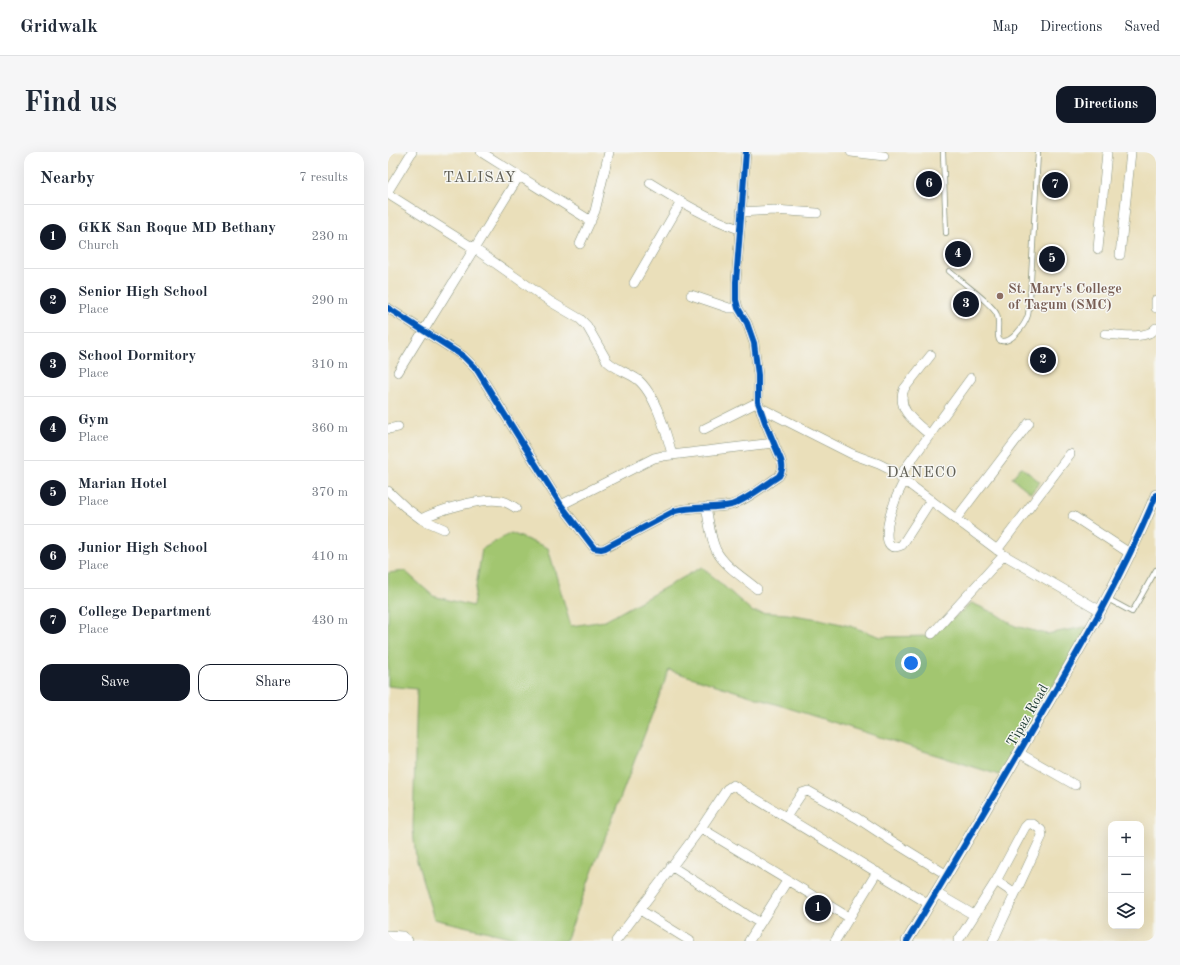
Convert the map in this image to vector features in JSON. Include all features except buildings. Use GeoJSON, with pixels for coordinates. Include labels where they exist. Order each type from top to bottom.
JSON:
{"type":"FeatureCollection","features":[{"type":"Feature","properties":{"kind":"street"},"geometry":{"type":"LineString","coordinates":[[412,152],[388,192],[475,249],[551,302],[580,319],[587,326],[607,361],[636,378],[647,390],[665,428],[672,454]]}},
{"type":"Feature","properties":{"kind":"street"},"geometry":{"type":"LineString","coordinates":[[481,152],[592,221]]}},
{"type":"Feature","properties":{"kind":"street"},"geometry":{"type":"LineString","coordinates":[[580,244],[592,221],[610,152]]}},
{"type":"Feature","properties":{"kind":"street"},"geometry":{"type":"LineString","coordinates":[[388,308],[463,356],[477,370],[561,505],[597,550],[605,548],[675,511],[722,506],[739,502],[779,476],[783,466],[765,422],[760,405],[754,343],[747,323],[738,308],[736,300],[739,229],[746,152]]}},
{"type":"Feature","properties":{"kind":"street"},"geometry":{"type":"LineString","coordinates":[[851,152],[884,156]]}},
{"type":"Feature","properties":{"kind":"street"},"geometry":{"type":"LineString","coordinates":[[1098,249],[1107,152]]}},
{"type":"Feature","properties":{"kind":"street"},"geometry":{"type":"LineString","coordinates":[[1120,255],[1130,152]]}},
{"type":"Feature","properties":{"kind":"street"},"geometry":{"type":"LineString","coordinates":[[398,372],[519,176]]}},
{"type":"Feature","properties":{"kind":"street"},"geometry":{"type":"LineString","coordinates":[[650,183],[681,202],[722,223],[739,229]]}},
{"type":"Feature","properties":{"kind":"street"},"geometry":{"type":"LineString","coordinates":[[634,283],[681,202]]}},
{"type":"Feature","properties":{"kind":"street"},"geometry":{"type":"LineString","coordinates":[[741,212],[774,210],[816,213]]}},
{"type":"Feature","properties":{"kind":"street"},"geometry":{"type":"LineString","coordinates":[[691,295],[729,308],[738,308]]}},
{"type":"Feature","properties":{"kind":"street"},"geometry":{"type":"LineString","coordinates":[[1156,300],[1156,308]]}},
{"type":"Feature","properties":{"kind":"street"},"geometry":{"type":"LineString","coordinates":[[1105,334],[1133,336],[1142,335],[1154,332],[1156,328]]}},
{"type":"Feature","properties":{"kind":"street"},"geometry":{"type":"LineString","coordinates":[[930,435],[908,416],[901,403],[901,395],[904,388],[931,355]]}},
{"type":"Feature","properties":{"kind":"street"},"geometry":{"type":"LineString","coordinates":[[931,500],[902,545],[897,548],[892,548],[887,542],[887,535],[893,504],[902,479],[930,435],[971,378]]}},
{"type":"Feature","properties":{"kind":"street"},"geometry":{"type":"LineString","coordinates":[[704,429],[760,405]]}},
{"type":"Feature","properties":{"kind":"street"},"geometry":{"type":"LineString","coordinates":[[760,405],[852,454],[879,464],[902,479],[1001,552],[1101,611]]}},
{"type":"Feature","properties":{"kind":"street"},"geometry":{"type":"LineString","coordinates":[[956,519],[1029,423]]}},
{"type":"Feature","properties":{"kind":"street"},"geometry":{"type":"LineString","coordinates":[[388,429],[398,427]]}},
{"type":"Feature","properties":{"kind":"street"},"geometry":{"type":"LineString","coordinates":[[561,505],[654,458],[672,454],[774,443]]}},
{"type":"Feature","properties":{"kind":"street"},"geometry":{"type":"LineString","coordinates":[[932,634],[1001,552],[1070,454]]}},
{"type":"Feature","properties":{"kind":"street"},"geometry":{"type":"LineString","coordinates":[[388,491],[404,507],[421,519],[444,529]]}},
{"type":"Feature","properties":{"kind":"street","name":"Tipaz Road"},"geometry":{"type":"LineString","coordinates":[[906,941],[947,875],[1108,600],[1131,554],[1156,495]]}},
{"type":"Feature","properties":{"kind":"street"},"geometry":{"type":"LineString","coordinates":[[421,519],[439,511],[487,501],[503,501],[516,508]]}},
{"type":"Feature","properties":{"kind":"street"},"geometry":{"type":"LineString","coordinates":[[706,507],[713,541],[717,551],[724,561],[757,589]]}},
{"type":"Feature","properties":{"kind":"street"},"geometry":{"type":"LineString","coordinates":[[1073,516],[1131,554]]}},
{"type":"Feature","properties":{"kind":"street"},"geometry":{"type":"LineString","coordinates":[[1019,753],[1075,785]]}},
{"type":"Feature","properties":{"kind":"street"},"geometry":{"type":"LineString","coordinates":[[616,941],[701,828],[728,789],[733,785],[929,904]]}},
{"type":"Feature","properties":{"kind":"street"},"geometry":{"type":"LineString","coordinates":[[786,816],[802,793],[808,791],[857,818],[947,875]]}},
{"type":"Feature","properties":{"kind":"street"},"geometry":{"type":"LineString","coordinates":[[958,941],[996,881],[1025,828],[1028,824],[1032,824],[1041,830],[1042,836],[993,941]]}},
{"type":"Feature","properties":{"kind":"street"},"geometry":{"type":"LineString","coordinates":[[701,828],[850,918]]}},
{"type":"Feature","properties":{"kind":"street"},"geometry":{"type":"LineString","coordinates":[[671,866],[760,923]]}},
{"type":"Feature","properties":{"kind":"street"},"geometry":{"type":"LineString","coordinates":[[835,941],[877,872]]}},
{"type":"Feature","properties":{"kind":"street"},"geometry":{"type":"LineString","coordinates":[[749,941],[787,881]]}},
{"type":"Feature","properties":{"kind":"street"},"geometry":{"type":"LineString","coordinates":[[996,881],[1015,894]]}},
{"type":"Feature","properties":{"kind":"street"},"geometry":{"type":"LineString","coordinates":[[936,893],[974,915]]}},
{"type":"Feature","properties":{"kind":"street"},"geometry":{"type":"LineString","coordinates":[[640,910],[690,941]]}},
{"type":"Feature","properties":{"kind":"street"},"geometry":{"type":"LineString","coordinates":[[388,936],[402,937],[407,941]]}},
{"type":"Feature","properties":{"kind":"lane"},"geometry":{"type":"LineString","coordinates":[[943,152],[946,233]]}},
{"type":"Feature","properties":{"kind":"lane"},"geometry":{"type":"LineString","coordinates":[[949,271],[995,309],[998,320],[997,336],[999,340],[1006,342],[1011,338],[1028,314],[1038,152]]}},
{"type":"Feature","properties":{"kind":"lane"},"geometry":{"type":"LineString","coordinates":[[1108,600],[1132,612],[1156,570]]}},
{"type":"Feature","properties":{"kind":"green space"},"geometry":{"type":"Polygon","coordinates":[[[1021,467],[1040,482],[1031,493],[1012,478],[1021,467]]]}},
{"type":"Feature","properties":{"kind":"green space"},"geometry":{"type":"Polygon","coordinates":[[[511,533],[548,548],[571,626],[605,621],[702,567],[753,612],[787,614],[819,619],[850,626],[881,637],[931,636],[972,603],[996,614],[1015,626],[1047,634],[1089,626],[999,775],[669,670],[566,941],[514,941],[510,937],[434,919],[416,858],[413,829],[417,689],[388,686],[388,573],[405,571],[433,596],[473,606],[482,549],[511,533]]]}},
{"type":"Feature","properties":{"kind":"cycle path"},"geometry":{"type":"LineString","coordinates":[[388,308],[463,356],[477,370],[561,505],[594,548],[605,548],[675,511],[724,506],[737,503],[779,476],[782,466],[758,402],[758,375],[754,343],[747,323],[738,308],[736,300],[736,282],[746,152]]}},
{"type":"Feature","properties":{"kind":"cycle path"},"geometry":{"type":"LineString","coordinates":[[907,941],[1084,641],[1115,584],[1156,495]]}},
{"type":"Feature","properties":{"kind":"place","name":"Junior High School"},"geometry":{"type":"Point","coordinates":[929,184]}},
{"type":"Feature","properties":{"kind":"place","name":"College Department"},"geometry":{"type":"Point","coordinates":[1055,185]}},
{"type":"Feature","properties":{"kind":"place","name":"Gym"},"geometry":{"type":"Point","coordinates":[958,254]}},
{"type":"Feature","properties":{"kind":"place","name":"Marian Hotel"},"geometry":{"type":"Point","coordinates":[1052,259]}},
{"type":"Feature","properties":{"kind":"place","name":"St. Mary's College of Tagum (SMC)"},"geometry":{"type":"Point","coordinates":[1000,296]}},
{"type":"Feature","properties":{"kind":"place","name":"School Dormitory"},"geometry":{"type":"Point","coordinates":[966,304]}},
{"type":"Feature","properties":{"kind":"place","name":"Senior High School"},"geometry":{"type":"Point","coordinates":[1043,360]}},
{"type":"Feature","properties":{"kind":"place","name":"GKK San Roque MD Bethany"},"geometry":{"type":"Point","coordinates":[818,908]}},
{"type":"Feature","properties":{"kind":"district","name":"TALISAY"},"geometry":{"type":"Point","coordinates":[480,177]}},
{"type":"Feature","properties":{"kind":"district","name":"DANECO"},"geometry":{"type":"Point","coordinates":[922,472]}}]}
